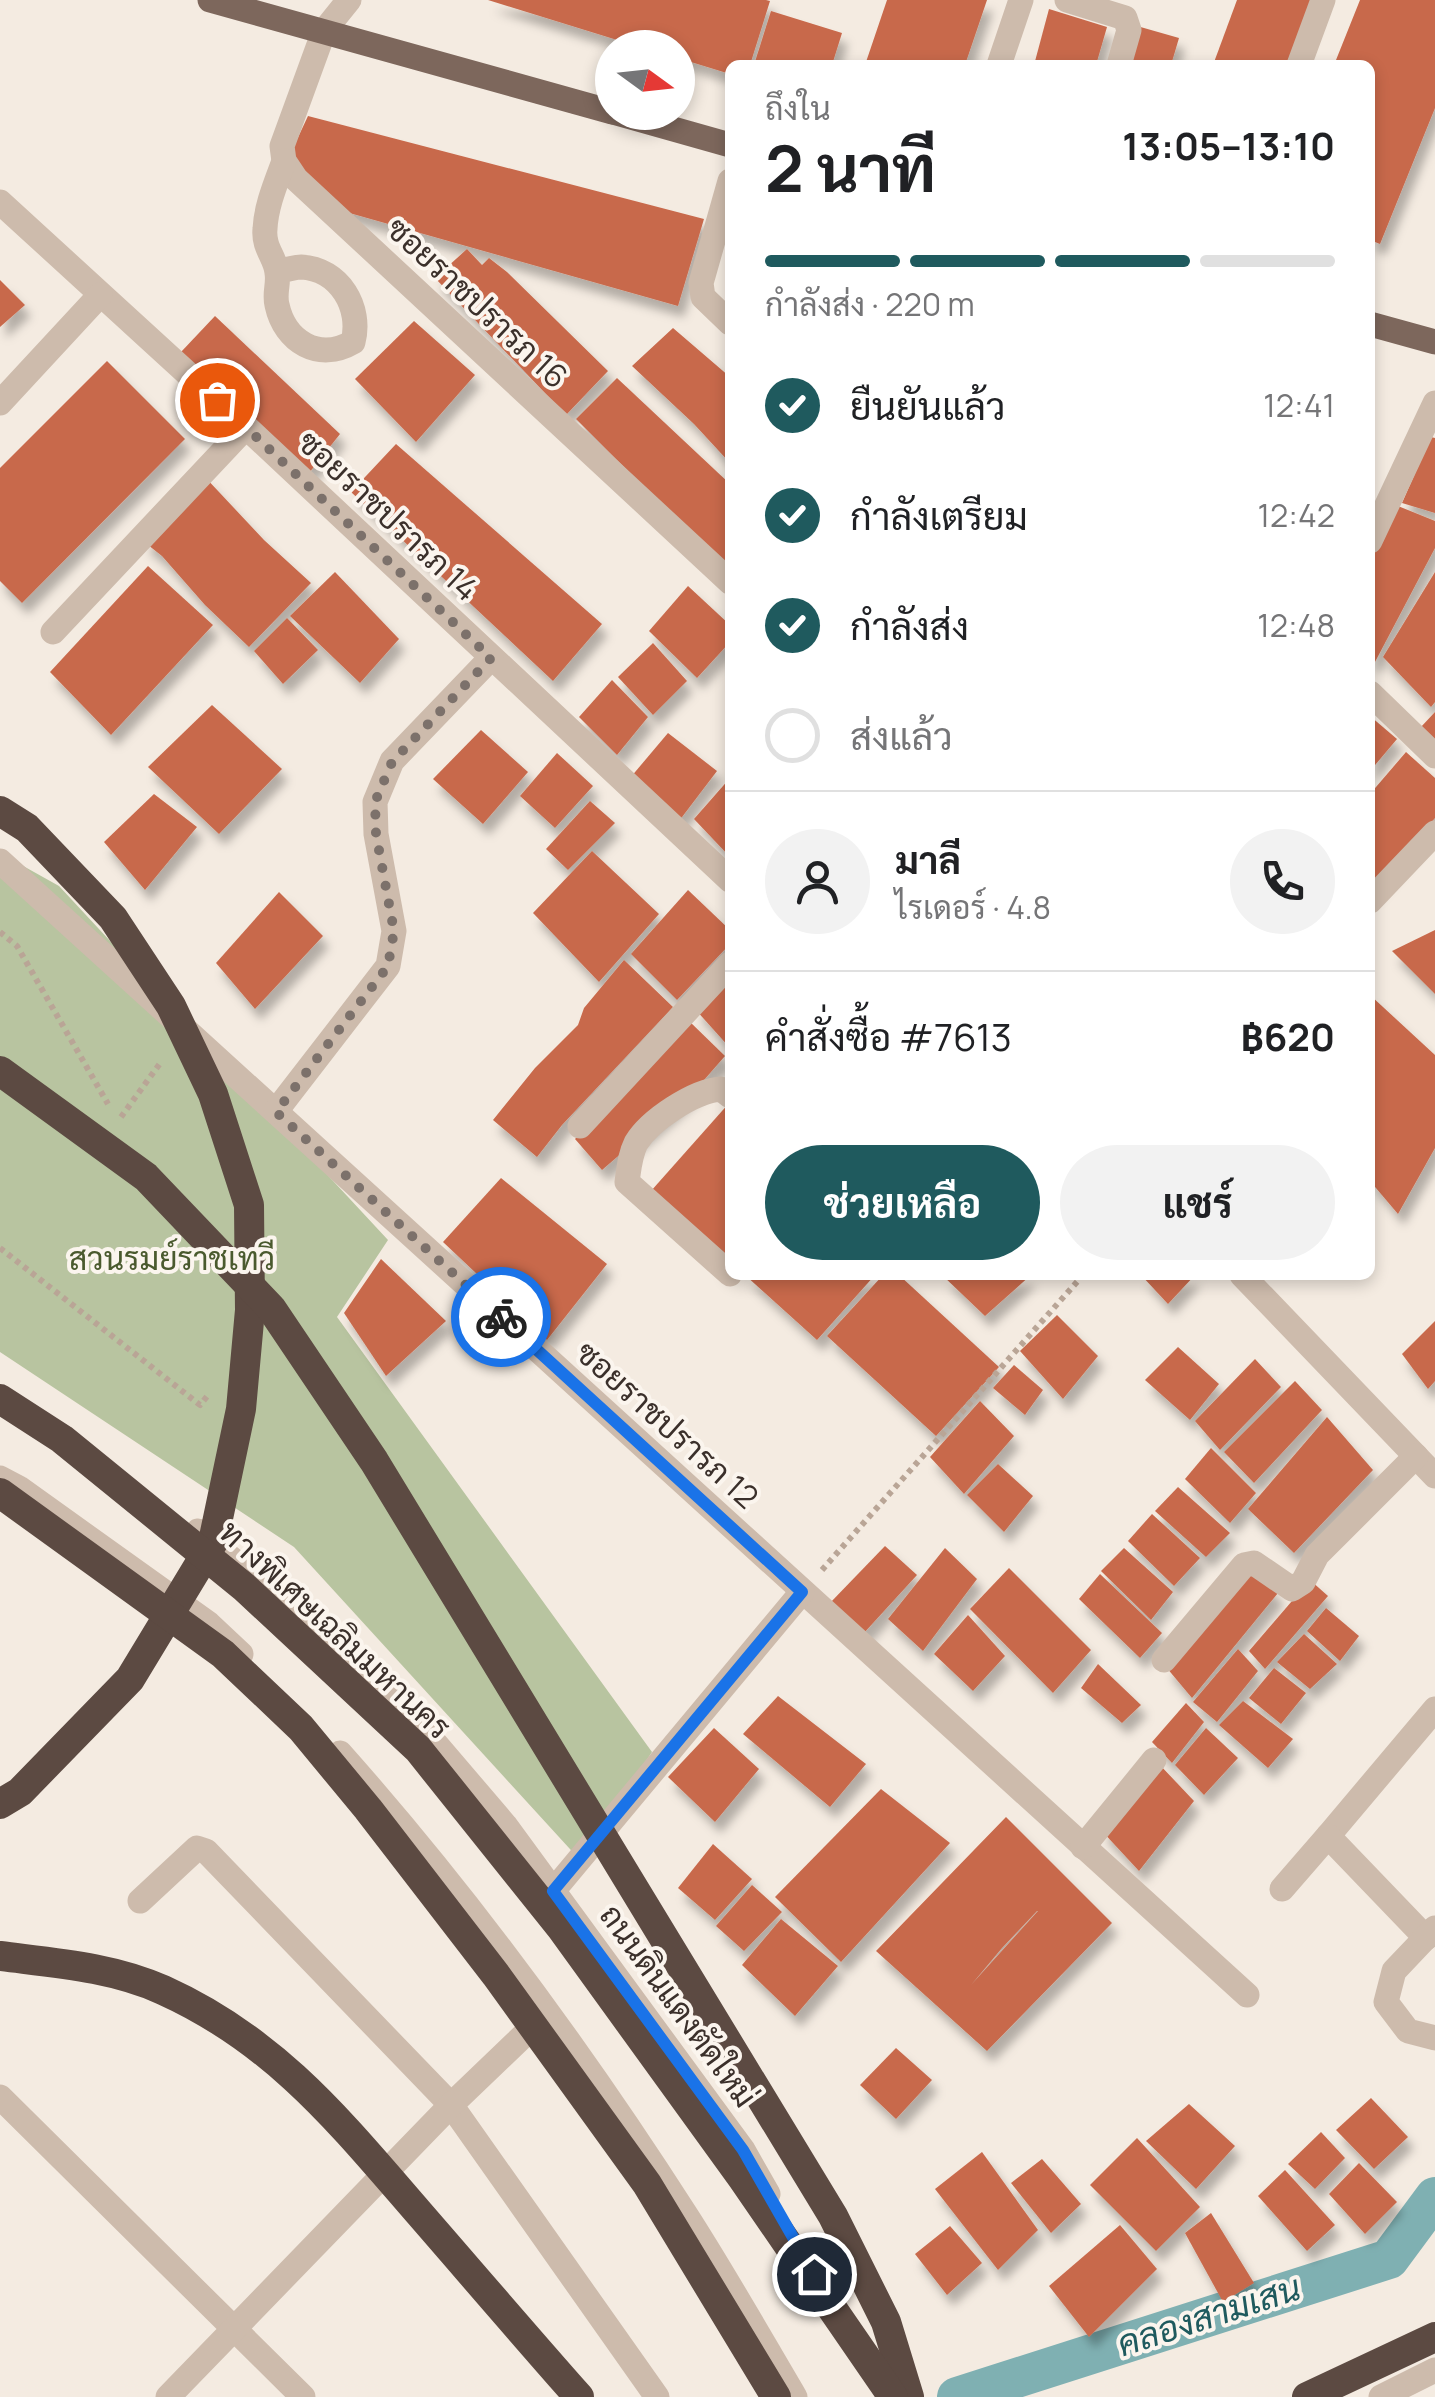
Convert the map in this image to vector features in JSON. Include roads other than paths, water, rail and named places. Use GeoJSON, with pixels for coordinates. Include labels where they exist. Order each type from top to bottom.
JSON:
{"type":"FeatureCollection","features":[{"type":"Feature","properties":{"kind":"highway"},"geometry":{"type":"LineString","coordinates":[[0,811],[27,828],[113,918],[171,1006],[213,1094],[249,1205],[250,1292],[241,1409],[213,1542],[130,1678],[20,1792],[0,1804]]}},
{"type":"Feature","properties":{"kind":"highway"},"geometry":{"type":"LineString","coordinates":[[0,1071],[146,1177],[271,1308],[374,1461],[833,2216],[886,2322],[908,2397]]}},
{"type":"Feature","properties":{"kind":"highway","name":"ทางพิเศษเฉลิมมหานคร"},"geometry":{"type":"LineString","coordinates":[[0,1399],[62,1439],[244,1587],[418,1749],[562,1928],[743,2179],[890,2397]]}},
{"type":"Feature","properties":{"kind":"highway"},"geometry":{"type":"LineString","coordinates":[[0,1492],[223,1654],[301,1728],[507,1990],[648,2184],[776,2397]]}},
{"type":"Feature","properties":{"kind":"highway"},"geometry":{"type":"LineString","coordinates":[[0,1956],[98,1969],[160,1989],[216,2016],[278,2060],[325,2105],[578,2397]]}},
{"type":"Feature","properties":{"kind":"highway"},"geometry":{"type":"LineString","coordinates":[[1308,2397],[1435,2337]]}},
{"type":"Feature","properties":{"kind":"main road"},"geometry":{"type":"LineString","coordinates":[[210,0],[595,107]]}},
{"type":"Feature","properties":{"kind":"main road"},"geometry":{"type":"LineString","coordinates":[[677,130],[725,144]]}},
{"type":"Feature","properties":{"kind":"main road"},"geometry":{"type":"LineString","coordinates":[[1375,325],[1435,342]]}},
{"type":"Feature","properties":{"kind":"street"},"geometry":{"type":"LineString","coordinates":[[278,272],[266,251],[264,230],[270,197],[284,161],[282,146],[324,31],[349,0]]}},
{"type":"Feature","properties":{"kind":"street"},"geometry":{"type":"LineString","coordinates":[[1001,60],[1022,0]]}},
{"type":"Feature","properties":{"kind":"street"},"geometry":{"type":"LineString","coordinates":[[1067,0],[1125,18],[1129,30],[1120,60]]}},
{"type":"Feature","properties":{"kind":"street"},"geometry":{"type":"LineString","coordinates":[[1301,60],[1323,0]]}},
{"type":"Feature","properties":{"kind":"street","name":"ซอยราชปรารภ 16"},"geometry":{"type":"LineString","coordinates":[[284,161],[296,179],[725,577]]}},
{"type":"Feature","properties":{"kind":"street"},"geometry":{"type":"LineString","coordinates":[[725,199],[701,284],[703,297],[725,317]]}},
{"type":"Feature","properties":{"kind":"street","name":"ซอยราชปรารภ 14"},"geometry":{"type":"LineString","coordinates":[[0,202],[725,875]]}},
{"type":"Feature","properties":{"kind":"street"},"geometry":{"type":"LineString","coordinates":[[0,403],[100,295]]}},
{"type":"Feature","properties":{"kind":"street"},"geometry":{"type":"LineString","coordinates":[[1375,530],[1435,403]]}},
{"type":"Feature","properties":{"kind":"street"},"geometry":{"type":"LineString","coordinates":[[53,632],[246,427]]}},
{"type":"Feature","properties":{"kind":"street"},"geometry":{"type":"LineString","coordinates":[[276,1112],[388,966],[394,931],[376,834],[375,802],[392,762],[491,658]]}},
{"type":"Feature","properties":{"kind":"street"},"geometry":{"type":"LineString","coordinates":[[1375,698],[1435,756]]}},
{"type":"Feature","properties":{"kind":"street"},"geometry":{"type":"LineString","coordinates":[[1375,896],[1435,832]]}},
{"type":"Feature","properties":{"kind":"street","name":"ซอยราชปรารภ 12"},"geometry":{"type":"LineString","coordinates":[[0,861],[1247,1996]]}},
{"type":"Feature","properties":{"kind":"street"},"geometry":{"type":"LineString","coordinates":[[580,1126],[725,969]]}},
{"type":"Feature","properties":{"kind":"street"},"geometry":{"type":"LineString","coordinates":[[725,1092],[720,1089],[686,1098],[638,1139],[630,1158],[627,1182],[725,1269]]}},
{"type":"Feature","properties":{"kind":"street"},"geometry":{"type":"LineString","coordinates":[[1247,1280],[1435,1476]]}},
{"type":"Feature","properties":{"kind":"street","name":"ถนนดินแดงตัดใหม่"},"geometry":{"type":"LineString","coordinates":[[0,1387],[60,1424],[248,1570],[341,1649],[442,1752],[506,1825],[743,2150],[890,2397]]}},
{"type":"Feature","properties":{"kind":"street"},"geometry":{"type":"LineString","coordinates":[[1164,1660],[1244,1566],[1254,1563],[1292,1588],[1303,1582],[1317,1555],[1416,1456]]}},
{"type":"Feature","properties":{"kind":"street"},"geometry":{"type":"LineString","coordinates":[[0,1478],[209,1624],[298,1706],[450,1884],[546,2013],[686,2215],[795,2397]]}},
{"type":"Feature","properties":{"kind":"street"},"geometry":{"type":"LineString","coordinates":[[553,1891],[802,1592]]}},
{"type":"Feature","properties":{"kind":"street"},"geometry":{"type":"LineString","coordinates":[[1282,1890],[1435,1710]]}},
{"type":"Feature","properties":{"kind":"street"},"geometry":{"type":"LineString","coordinates":[[1083,1847],[1154,1760]]}},
{"type":"Feature","properties":{"kind":"street"},"geometry":{"type":"LineString","coordinates":[[1328,1836],[1430,1932],[1394,1971],[1386,2002],[1408,2031],[1435,2038]]}},
{"type":"Feature","properties":{"kind":"street"},"geometry":{"type":"LineString","coordinates":[[140,1901],[197,1848],[206,1851],[451,2105],[657,2397]]}},
{"type":"Feature","properties":{"kind":"street"},"geometry":{"type":"LineString","coordinates":[[168,2397],[451,2105],[546,2013]]}},
{"type":"Feature","properties":{"kind":"street"},"geometry":{"type":"LineString","coordinates":[[0,2097],[302,2397]]}},
{"type":"Feature","properties":{"kind":"street"},"geometry":{"type":"LineString","coordinates":[[1382,2397],[1435,2370]]}},
{"type":"Feature","properties":{"kind":"waterway","name":"คลองสามเสน"},"geometry":{"type":"LineString","coordinates":[[957,2397],[1389,2259],[1435,2197]]}},
{"type":"Feature","properties":{"kind":"park label","name":"สวนรมย์ราชเทวี"},"geometry":{"type":"Point","coordinates":[172,1259]}}]}
